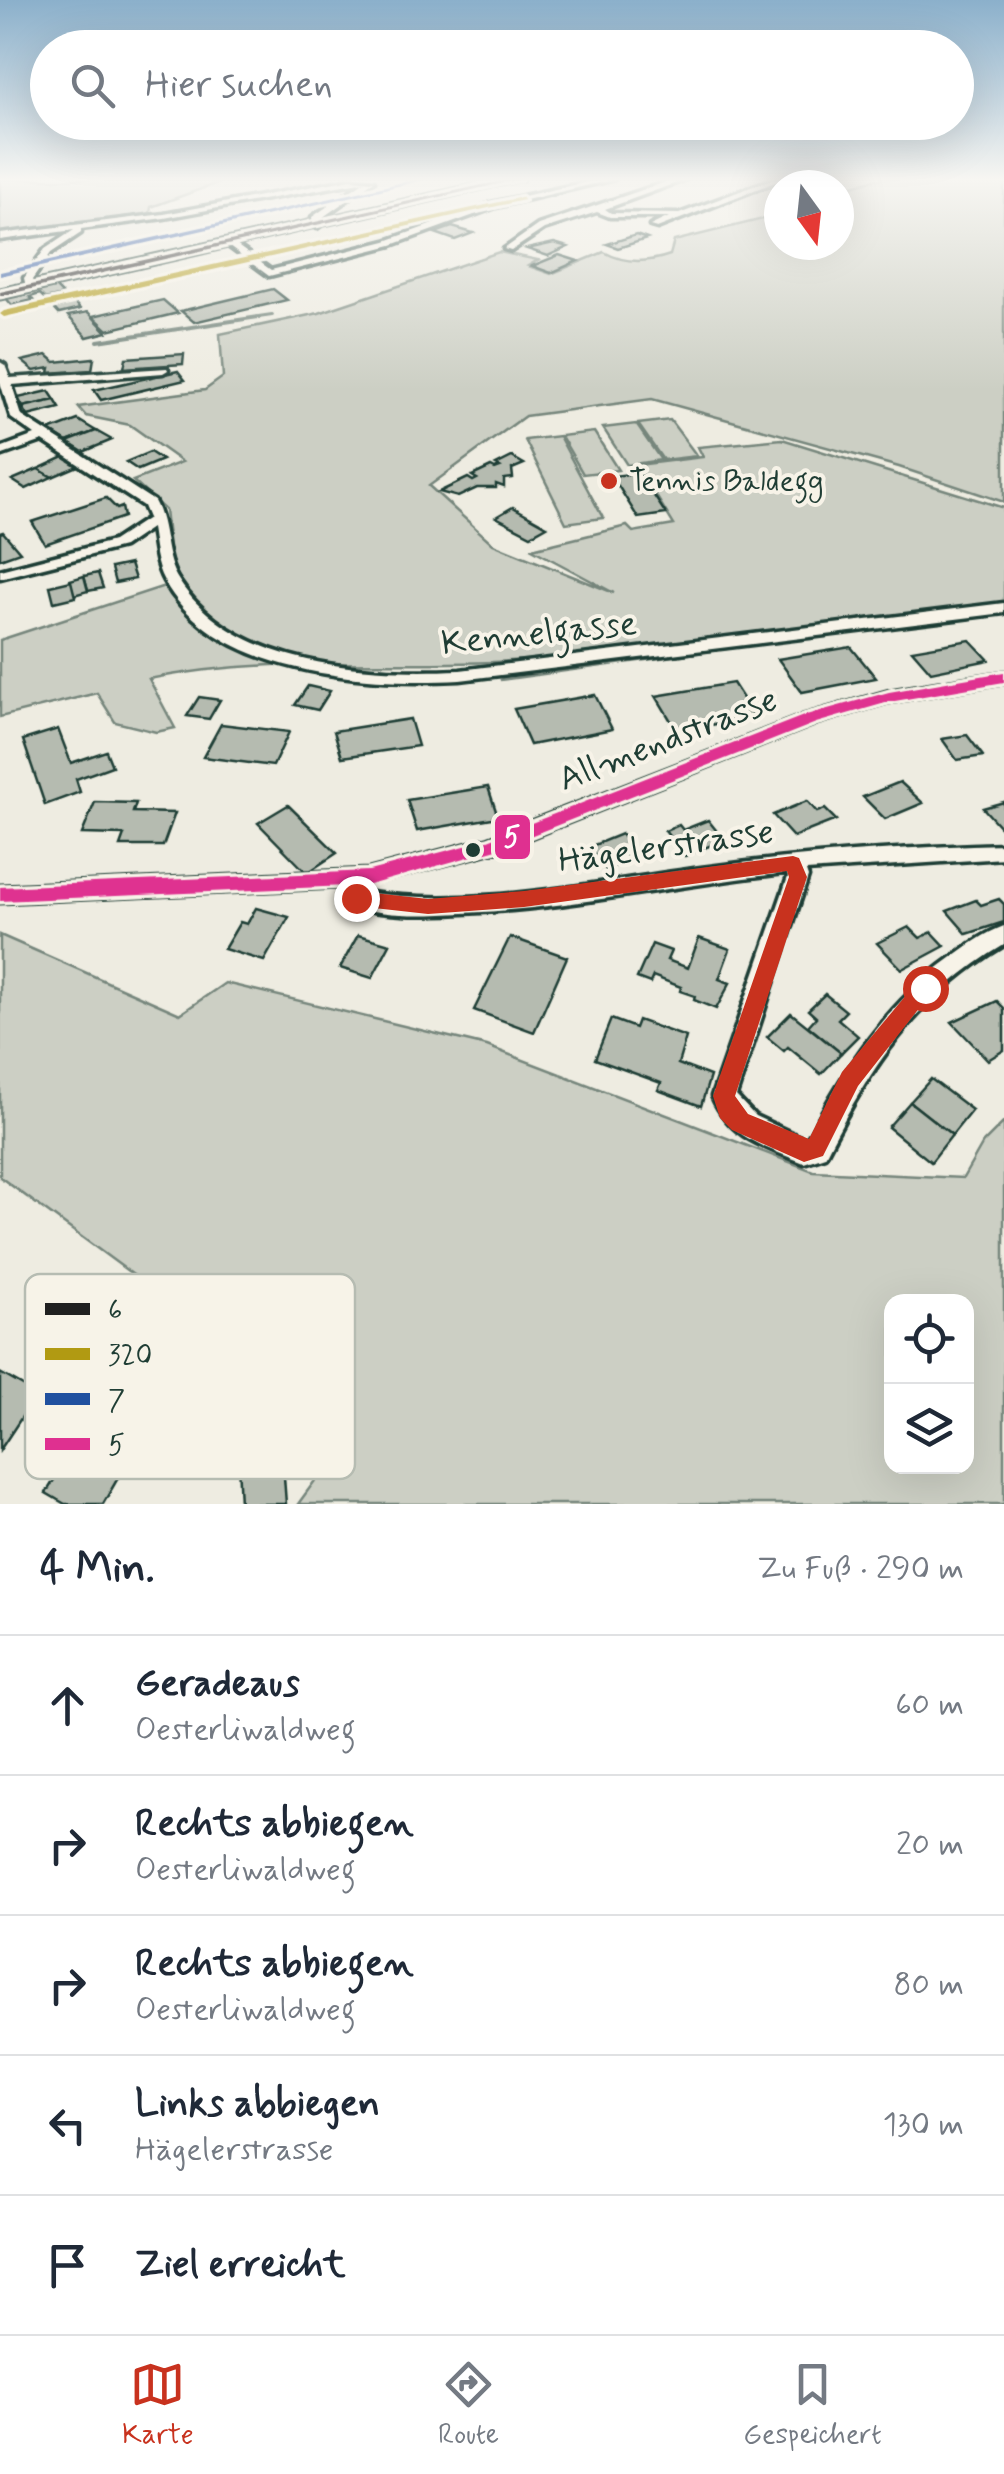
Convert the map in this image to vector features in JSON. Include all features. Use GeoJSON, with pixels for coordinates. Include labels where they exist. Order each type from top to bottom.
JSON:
{"type":"FeatureCollection","features":[{"type":"Feature","properties":{"kind":"main road"},"geometry":{"type":"LineString","coordinates":[[0,294],[205,249]]}},
{"type":"Feature","properties":{"kind":"street"},"geometry":{"type":"LineString","coordinates":[[31,287],[27,280],[51,249]]}},
{"type":"Feature","properties":{"kind":"street"},"geometry":{"type":"LineString","coordinates":[[236,249],[269,272],[363,249]]}},
{"type":"Feature","properties":{"kind":"street"},"geometry":{"type":"LineString","coordinates":[[0,366],[17,418],[144,499],[155,519],[118,544],[0,574]]}},
{"type":"Feature","properties":{"kind":"street"},"geometry":{"type":"LineString","coordinates":[[6,382],[163,370]]}},
{"type":"Feature","properties":{"kind":"street"},"geometry":{"type":"LineString","coordinates":[[0,452],[45,436]]}},
{"type":"Feature","properties":{"kind":"street","name":"Kennelgasse"},"geometry":{"type":"LineString","coordinates":[[155,519],[160,553],[172,582],[206,618],[246,642],[287,658],[369,676],[410,678],[495,672],[1004,608]]}},
{"type":"Feature","properties":{"kind":"street","name":"Allmendstrasse"},"geometry":{"type":"LineString","coordinates":[[0,894],[349,881],[395,873],[491,845],[753,740],[843,709],[1004,677]]}},
{"type":"Feature","properties":{"kind":"street","name":"Hägelerstrasse"},"geometry":{"type":"LineString","coordinates":[[349,881],[356,898],[428,906],[524,899],[793,863],[1003,852]]}},
{"type":"Feature","properties":{"kind":"street"},"geometry":{"type":"LineString","coordinates":[[793,863],[798,877],[724,1096],[728,1110],[740,1122],[804,1150],[816,1148],[850,1079],[925,988],[960,959],[1004,935]]}},
{"type":"Feature","properties":{"kind":"shaded area"},"geometry":{"type":"Polygon","coordinates":[[[672,249],[764,249],[764,260],[854,260],[854,249],[1004,249],[1004,502],[899,467],[652,399],[525,416],[429,486],[493,544],[614,593],[532,549],[627,526],[633,532],[674,525],[637,465],[703,457],[698,447],[782,439],[1004,508],[1004,611],[500,680],[540,659],[295,664],[198,671],[149,679],[175,728],[156,732],[115,722],[97,693],[0,717],[0,640],[180,581],[170,556],[165,510],[133,481],[182,462],[130,425],[86,416],[78,407],[205,390],[223,377],[220,334],[319,313],[499,252],[538,260],[528,266],[551,274],[604,252],[628,260],[670,255],[672,249]]]}},
{"type":"Feature","properties":{"kind":"shaded area"},"geometry":{"type":"Polygon","coordinates":[[[670,420],[697,456],[663,460],[638,424],[670,420]]]}},
{"type":"Feature","properties":{"kind":"shaded area"},"geometry":{"type":"Polygon","coordinates":[[[636,424],[661,460],[627,465],[603,428],[636,424]]]}},
{"type":"Feature","properties":{"kind":"shaded area"},"geometry":{"type":"Polygon","coordinates":[[[594,432],[618,470],[583,474],[561,436],[594,432]]]}},
{"type":"Feature","properties":{"kind":"shaded area"},"geometry":{"type":"Polygon","coordinates":[[[559,436],[603,518],[566,523],[525,440],[559,436]]]}},
{"type":"Feature","properties":{"kind":"shaded area"},"geometry":{"type":"Polygon","coordinates":[[[0,935],[180,1014],[225,983],[487,1046],[813,1171],[963,1178],[983,1143],[1004,1122],[1004,1504],[298,1504],[316,1479],[355,1479],[355,1274],[132,1274],[0,1177],[0,935]]]}},
{"type":"Feature","properties":{"kind":"building"},"geometry":{"type":"Polygon","coordinates":[[[528,249],[563,249],[548,256],[528,249]]]}},
{"type":"Feature","properties":{"kind":"building"},"geometry":{"type":"Polygon","coordinates":[[[559,255],[578,261],[551,273],[532,266],[559,255]]]}},
{"type":"Feature","properties":{"kind":"building"},"geometry":{"type":"Polygon","coordinates":[[[54,286],[63,295],[45,299],[40,294],[30,297],[33,300],[12,305],[5,297],[54,286]]]}},
{"type":"Feature","properties":{"kind":"building"},"geometry":{"type":"Polygon","coordinates":[[[273,289],[287,300],[194,322],[181,311],[273,289]]]}},
{"type":"Feature","properties":{"kind":"building"},"geometry":{"type":"Polygon","coordinates":[[[69,297],[80,309],[59,314],[48,302],[69,297]]]}},
{"type":"Feature","properties":{"kind":"building"},"geometry":{"type":"Polygon","coordinates":[[[163,300],[178,313],[108,330],[93,316],[163,300]]]}},
{"type":"Feature","properties":{"kind":"building"},"geometry":{"type":"Polygon","coordinates":[[[88,312],[107,332],[87,337],[68,316],[88,312]]]}},
{"type":"Feature","properties":{"kind":"building"},"geometry":{"type":"Polygon","coordinates":[[[184,354],[183,364],[124,368],[126,358],[184,354]]]}},
{"type":"Feature","properties":{"kind":"building"},"geometry":{"type":"Polygon","coordinates":[[[47,355],[55,362],[94,358],[92,370],[49,373],[50,368],[34,371],[22,361],[47,355]]]}},
{"type":"Feature","properties":{"kind":"building"},"geometry":{"type":"Polygon","coordinates":[[[178,371],[185,380],[101,400],[94,390],[178,371]]]}},
{"type":"Feature","properties":{"kind":"building"},"geometry":{"type":"Polygon","coordinates":[[[49,391],[55,400],[23,407],[18,398],[49,391]]]}},
{"type":"Feature","properties":{"kind":"building"},"geometry":{"type":"Polygon","coordinates":[[[55,400],[60,408],[28,416],[23,407],[55,400]]]}},
{"type":"Feature","properties":{"kind":"building"},"geometry":{"type":"Polygon","coordinates":[[[78,420],[96,431],[67,442],[49,431],[78,420]]]}},
{"type":"Feature","properties":{"kind":"building"},"geometry":{"type":"Polygon","coordinates":[[[96,431],[112,440],[83,452],[67,442],[96,431]]]}},
{"type":"Feature","properties":{"kind":"building"},"geometry":{"type":"Polygon","coordinates":[[[150,452],[162,460],[138,470],[126,462],[150,452]]]}},
{"type":"Feature","properties":{"kind":"building"},"geometry":{"type":"Polygon","coordinates":[[[64,457],[78,466],[52,477],[38,469],[64,457]]]}},
{"type":"Feature","properties":{"kind":"building"},"geometry":{"type":"Polygon","coordinates":[[[512,457],[524,464],[512,469],[513,478],[504,479],[504,487],[496,484],[496,488],[477,488],[458,497],[439,492],[468,478],[473,481],[477,479],[472,476],[500,467],[496,465],[512,457]]]}},
{"type":"Feature","properties":{"kind":"building"},"geometry":{"type":"Polygon","coordinates":[[[38,469],[52,477],[26,489],[12,480],[38,469]]]}},
{"type":"Feature","properties":{"kind":"building"},"geometry":{"type":"Polygon","coordinates":[[[639,473],[666,514],[638,518],[612,476],[639,473]]]}},
{"type":"Feature","properties":{"kind":"building"},"geometry":{"type":"Polygon","coordinates":[[[106,498],[117,509],[122,507],[124,517],[45,544],[32,522],[106,498]]]}},
{"type":"Feature","properties":{"kind":"building"},"geometry":{"type":"Polygon","coordinates":[[[513,507],[547,526],[531,535],[496,517],[513,507]]]}},
{"type":"Feature","properties":{"kind":"building"},"geometry":{"type":"Polygon","coordinates":[[[0,533],[20,552],[0,559],[0,533]]]}},
{"type":"Feature","properties":{"kind":"building"},"geometry":{"type":"Polygon","coordinates":[[[130,564],[135,579],[115,583],[111,568],[130,564]]]}},
{"type":"Feature","properties":{"kind":"building"},"geometry":{"type":"Polygon","coordinates":[[[98,573],[103,588],[88,591],[84,576],[98,573]]]}},
{"type":"Feature","properties":{"kind":"building"},"geometry":{"type":"Polygon","coordinates":[[[84,576],[88,591],[74,595],[70,580],[84,576]]]}},
{"type":"Feature","properties":{"kind":"building"},"geometry":{"type":"Polygon","coordinates":[[[71,581],[75,597],[54,602],[50,586],[71,581]]]}},
{"type":"Feature","properties":{"kind":"building"},"geometry":{"type":"Polygon","coordinates":[[[970,640],[989,660],[931,672],[912,650],[970,640]]]}},
{"type":"Feature","properties":{"kind":"building"},"geometry":{"type":"Polygon","coordinates":[[[851,647],[876,678],[802,692],[778,659],[851,647]]]}},
{"type":"Feature","properties":{"kind":"building"},"geometry":{"type":"Polygon","coordinates":[[[733,683],[755,717],[677,731],[656,696],[733,683]]]}},
{"type":"Feature","properties":{"kind":"building"},"geometry":{"type":"Polygon","coordinates":[[[308,686],[330,691],[318,710],[295,705],[308,686]]]}},
{"type":"Feature","properties":{"kind":"building"},"geometry":{"type":"Polygon","coordinates":[[[595,695],[612,729],[530,745],[514,709],[595,695]]]}},
{"type":"Feature","properties":{"kind":"building"},"geometry":{"type":"Polygon","coordinates":[[[199,697],[220,700],[209,719],[187,716],[199,697]]]}},
{"type":"Feature","properties":{"kind":"building"},"geometry":{"type":"Polygon","coordinates":[[[410,719],[418,746],[342,757],[334,731],[410,719]]]}},
{"type":"Feature","properties":{"kind":"building"},"geometry":{"type":"Polygon","coordinates":[[[221,724],[289,732],[273,766],[203,757],[221,724]]]}},
{"type":"Feature","properties":{"kind":"building"},"geometry":{"type":"Polygon","coordinates":[[[58,729],[71,763],[106,751],[112,766],[76,779],[80,792],[45,805],[23,740],[58,729]]]}},
{"type":"Feature","properties":{"kind":"building"},"geometry":{"type":"Polygon","coordinates":[[[967,735],[983,756],[957,760],[942,739],[967,735]]]}},
{"type":"Feature","properties":{"kind":"building"},"geometry":{"type":"Polygon","coordinates":[[[900,782],[923,803],[885,819],[863,797],[900,782]]]}},
{"type":"Feature","properties":{"kind":"building"},"geometry":{"type":"Polygon","coordinates":[[[488,787],[498,817],[417,831],[407,800],[488,787]]]}},
{"type":"Feature","properties":{"kind":"building"},"geometry":{"type":"Polygon","coordinates":[[[807,801],[817,812],[825,809],[836,820],[793,837],[773,815],[807,801]]]}},
{"type":"Feature","properties":{"kind":"building"},"geometry":{"type":"Polygon","coordinates":[[[95,802],[136,803],[133,812],[175,813],[163,846],[120,846],[124,835],[82,834],[95,802]]]}},
{"type":"Feature","properties":{"kind":"building"},"geometry":{"type":"Polygon","coordinates":[[[1004,802],[1004,829],[1002,829],[983,808],[1004,802]]]}},
{"type":"Feature","properties":{"kind":"building"},"geometry":{"type":"Polygon","coordinates":[[[288,805],[337,853],[307,873],[258,823],[288,805]]]}},
{"type":"Feature","properties":{"kind":"building"},"geometry":{"type":"Polygon","coordinates":[[[708,820],[724,840],[685,856],[665,831],[679,825],[683,830],[708,820]]]}},
{"type":"Feature","properties":{"kind":"building"},"geometry":{"type":"Polygon","coordinates":[[[621,834],[638,856],[606,870],[589,847],[621,834]]]}},
{"type":"Feature","properties":{"kind":"building"},"geometry":{"type":"Polygon","coordinates":[[[999,899],[1004,904],[1004,922],[967,934],[947,911],[976,900],[981,905],[999,899]]]}},
{"type":"Feature","properties":{"kind":"building"},"geometry":{"type":"Polygon","coordinates":[[[256,908],[289,917],[264,961],[224,949],[240,922],[247,924],[256,908]]]}},
{"type":"Feature","properties":{"kind":"building"},"geometry":{"type":"Polygon","coordinates":[[[909,927],[920,938],[932,932],[945,946],[902,969],[877,943],[909,927]]]}},
{"type":"Feature","properties":{"kind":"building"},"geometry":{"type":"Polygon","coordinates":[[[358,935],[390,944],[372,978],[340,968],[358,935]]]}},
{"type":"Feature","properties":{"kind":"building"},"geometry":{"type":"Polygon","coordinates":[[[510,937],[567,957],[534,1032],[474,1010],[510,937]]]}},
{"type":"Feature","properties":{"kind":"building"},"geometry":{"type":"Polygon","coordinates":[[[699,938],[730,949],[719,979],[730,983],[716,1009],[694,1000],[695,996],[680,991],[681,987],[653,976],[650,983],[637,978],[652,944],[671,951],[667,960],[688,968],[699,938]]]}},
{"type":"Feature","properties":{"kind":"building"},"geometry":{"type":"Polygon","coordinates":[[[825,994],[846,1011],[838,1019],[858,1036],[841,1053],[808,1026],[816,1017],[808,1010],[825,994]]]}},
{"type":"Feature","properties":{"kind":"building"},"geometry":{"type":"Polygon","coordinates":[[[997,1001],[1004,1008],[1004,1050],[988,1060],[952,1022],[997,1001]]]}},
{"type":"Feature","properties":{"kind":"building"},"geometry":{"type":"Polygon","coordinates":[[[791,1013],[841,1053],[821,1074],[788,1047],[784,1051],[767,1037],[791,1013]]]}},
{"type":"Feature","properties":{"kind":"building"},"geometry":{"type":"Polygon","coordinates":[[[611,1019],[635,1028],[638,1020],[686,1037],[678,1064],[710,1076],[701,1106],[658,1090],[661,1083],[595,1059],[611,1019]]]}},
{"type":"Feature","properties":{"kind":"building"},"geometry":{"type":"Polygon","coordinates":[[[931,1079],[972,1110],[952,1135],[910,1102],[931,1079]]]}},
{"type":"Feature","properties":{"kind":"building"},"geometry":{"type":"Polygon","coordinates":[[[910,1102],[952,1135],[931,1162],[888,1127],[910,1102]]]}},
{"type":"Feature","properties":{"kind":"building"},"geometry":{"type":"Polygon","coordinates":[[[0,1373],[25,1387],[25,1412],[0,1450],[0,1373]]]}},
{"type":"Feature","properties":{"kind":"building"},"geometry":{"type":"Polygon","coordinates":[[[54,1479],[117,1479],[103,1504],[65,1504],[46,1493],[54,1479]]]}},
{"type":"Feature","properties":{"kind":"building"},"geometry":{"type":"Polygon","coordinates":[[[239,1479],[284,1479],[286,1504],[240,1504],[239,1479]]]}},
{"type":"Feature","properties":{"kind":"waterway"},"geometry":{"type":"LineString","coordinates":[[98,341],[272,315]]}},
{"type":"Feature","properties":{"kind":"transit line","name":"7"},"geometry":{"type":"LineString","coordinates":[[0,274],[111,249]]}},
{"type":"Feature","properties":{"kind":"transit line","name":"6"},"geometry":{"type":"LineString","coordinates":[[0,294],[202,249]]}},
{"type":"Feature","properties":{"kind":"transit line","name":"320"},"geometry":{"type":"LineString","coordinates":[[4,314],[296,249]]}},
{"type":"Feature","properties":{"kind":"transit line","name":"5"},"geometry":{"type":"LineString","coordinates":[[0,894],[369,878],[491,845],[811,719],[889,697],[1004,677]]}},
{"type":"Feature","properties":{"kind":"place","name":"Tennis Baldegg"},"geometry":{"type":"Point","coordinates":[609,481]}},
{"type":"Feature","properties":{"kind":"route"},"geometry":{"type":"LineString","coordinates":[[356,898],[428,906],[524,899],[793,863],[798,877],[724,1096],[728,1110],[740,1122],[804,1150],[816,1148],[850,1079],[925,988]]}}]}
